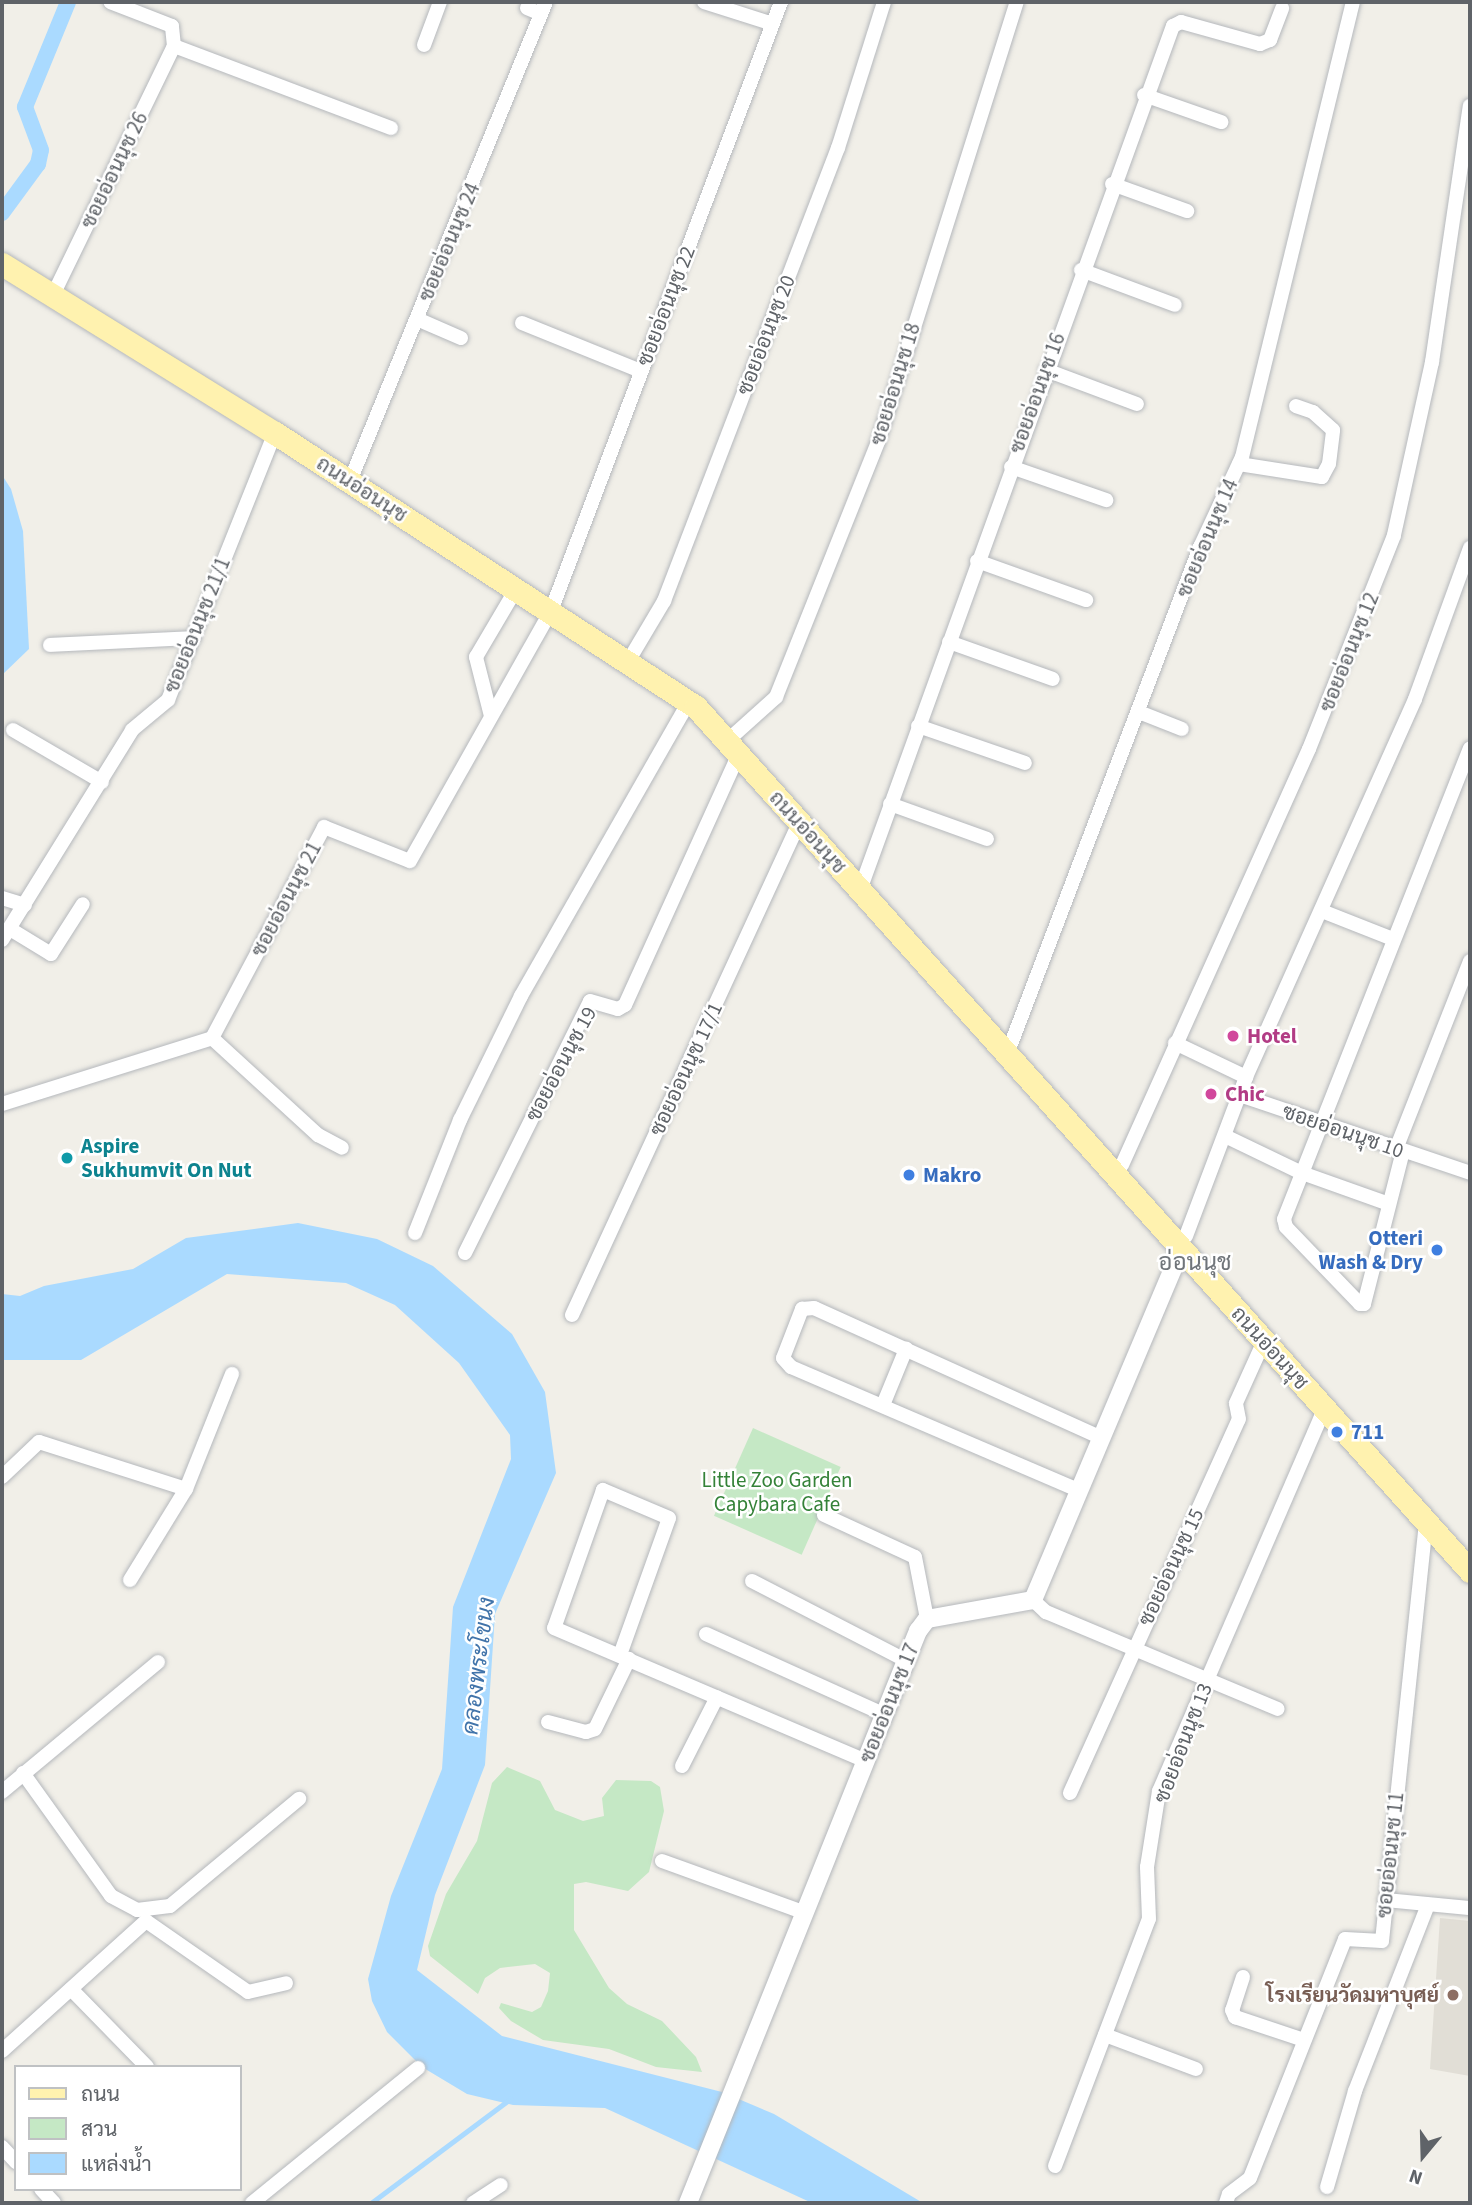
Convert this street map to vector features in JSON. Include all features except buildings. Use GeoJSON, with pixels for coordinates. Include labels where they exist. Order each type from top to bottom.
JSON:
{"type":"FeatureCollection","features":[{"type":"Feature","properties":{"kind":"main road","name":"ถนนอ่อนนุช"},"geometry":{"type":"LineString","coordinates":[[2,247],[56,289],[275,433],[352,475],[516,589],[553,605]]}},
{"type":"Feature","properties":{"kind":"main road","name":"ถนนอ่อนนุช"},"geometry":{"type":"LineString","coordinates":[[2,264],[56,289],[632,655],[695,691],[799,824],[862,885]]}},
{"type":"Feature","properties":{"kind":"main road","name":"ถนนอ่อนนุช"},"geometry":{"type":"LineString","coordinates":[[632,655],[689,701],[734,743],[1119,1171],[1470,1551]]}},
{"type":"Feature","properties":{"kind":"main road","name":"ถนนอ่อนนุช"},"geometry":{"type":"LineString","coordinates":[[1184,1242],[1264,1341],[1470,1571]]}},
{"type":"Feature","properties":{"kind":"street"},"geometry":{"type":"LineString","coordinates":[[110,2],[172,26],[174,46],[391,128]]}},
{"type":"Feature","properties":{"kind":"street"},"geometry":{"type":"LineString","coordinates":[[424,45],[440,2]]}},
{"type":"Feature","properties":{"kind":"street"},"geometry":{"type":"LineString","coordinates":[[704,2],[773,24]]}},
{"type":"Feature","properties":{"kind":"street","name":"ซอยอ่อนนุช 22"},"geometry":{"type":"LineString","coordinates":[[553,605],[781,2]]}},
{"type":"Feature","properties":{"kind":"street","name":"ซอยอ่อนนุช 20"},"geometry":{"type":"LineString","coordinates":[[632,655],[664,601],[838,148],[884,2]]}},
{"type":"Feature","properties":{"kind":"street","name":"ซอยอ่อนนุช 18"},"geometry":{"type":"LineString","coordinates":[[734,743],[776,697],[878,442],[1017,2]]}},
{"type":"Feature","properties":{"kind":"street","name":"ซอยอ่อนนุช 14"},"geometry":{"type":"LineString","coordinates":[[1009,1050],[1200,547],[1239,464],[1353,2]]}},
{"type":"Feature","properties":{"kind":"street","name":"ซอยอ่อนนุช 24"},"geometry":{"type":"LineString","coordinates":[[352,475],[541,6]]}},
{"type":"Feature","properties":{"kind":"street","name":"ซอยอ่อนนุช 16"},"geometry":{"type":"LineString","coordinates":[[862,885],[1144,95],[1175,23],[1260,44],[1270,40],[1282,8]]}},
{"type":"Feature","properties":{"kind":"street","name":"ซอยอ่อนนุช 26"},"geometry":{"type":"LineString","coordinates":[[56,289],[174,46]]}},
{"type":"Feature","properties":{"kind":"street"},"geometry":{"type":"LineString","coordinates":[[1144,95],[1221,122]]}},
{"type":"Feature","properties":{"kind":"street","name":"ซอยอ่อนนุช 12"},"geometry":{"type":"LineString","coordinates":[[1119,1171],[1309,749],[1394,535],[1432,362],[1470,106]]}},
{"type":"Feature","properties":{"kind":"street"},"geometry":{"type":"LineString","coordinates":[[1112,184],[1187,211]]}},
{"type":"Feature","properties":{"kind":"street"},"geometry":{"type":"LineString","coordinates":[[1082,270],[1175,305]]}},
{"type":"Feature","properties":{"kind":"street"},"geometry":{"type":"LineString","coordinates":[[417,319],[461,338]]}},
{"type":"Feature","properties":{"kind":"street"},"geometry":{"type":"LineString","coordinates":[[522,323],[641,372]]}},
{"type":"Feature","properties":{"kind":"street"},"geometry":{"type":"LineString","coordinates":[[1046,370],[1138,404]]}},
{"type":"Feature","properties":{"kind":"street"},"geometry":{"type":"LineString","coordinates":[[1239,464],[1322,477],[1329,464],[1333,430],[1313,412],[1296,407]]}},
{"type":"Feature","properties":{"kind":"street","name":"ซอยอ่อนนุช 21/1"},"geometry":{"type":"LineString","coordinates":[[6,935],[138,722],[168,700],[275,433]]}},
{"type":"Feature","properties":{"kind":"street"},"geometry":{"type":"LineString","coordinates":[[1011,467],[1106,500]]}},
{"type":"Feature","properties":{"kind":"street"},"geometry":{"type":"LineString","coordinates":[[1278,1709],[1206,1682],[1046,1612],[1033,1600],[1184,1242],[1246,1077],[1415,699],[1470,548]]}},
{"type":"Feature","properties":{"kind":"street"},"geometry":{"type":"LineString","coordinates":[[977,561],[1086,600]]}},
{"type":"Feature","properties":{"kind":"street"},"geometry":{"type":"LineString","coordinates":[[491,716],[476,657],[516,589]]}},
{"type":"Feature","properties":{"kind":"street","name":"ซอยอ่อนนุช 21"},"geometry":{"type":"LineString","coordinates":[[212,1038],[324,827],[410,861],[553,605]]}},
{"type":"Feature","properties":{"kind":"street"},"geometry":{"type":"LineString","coordinates":[[50,645],[194,638]]}},
{"type":"Feature","properties":{"kind":"street"},"geometry":{"type":"LineString","coordinates":[[948,642],[1053,679]]}},
{"type":"Feature","properties":{"kind":"street"},"geometry":{"type":"LineString","coordinates":[[415,1234],[460,1120],[521,996],[689,701]]}},
{"type":"Feature","properties":{"kind":"street"},"geometry":{"type":"LineString","coordinates":[[1139,712],[1182,729]]}},
{"type":"Feature","properties":{"kind":"street"},"geometry":{"type":"LineString","coordinates":[[918,726],[1025,763]]}},
{"type":"Feature","properties":{"kind":"street"},"geometry":{"type":"LineString","coordinates":[[13,730],[102,782]]}},
{"type":"Feature","properties":{"kind":"street","name":"ซอยอ่อนนุช 19"},"geometry":{"type":"LineString","coordinates":[[465,1253],[590,1001],[618,1009],[625,1005],[734,743]]}},
{"type":"Feature","properties":{"kind":"street"},"geometry":{"type":"LineString","coordinates":[[1470,748],[1319,1123],[1284,1223],[1360,1304],[1364,1304],[1400,1150],[1470,961]]}},
{"type":"Feature","properties":{"kind":"street"},"geometry":{"type":"LineString","coordinates":[[890,804],[987,839]]}},
{"type":"Feature","properties":{"kind":"street","name":"ซอยอ่อนนุช 17/1"},"geometry":{"type":"LineString","coordinates":[[572,1315],[799,824]]}},
{"type":"Feature","properties":{"kind":"street"},"geometry":{"type":"LineString","coordinates":[[2,898],[25,905]]}},
{"type":"Feature","properties":{"kind":"street"},"geometry":{"type":"LineString","coordinates":[[6,935],[51,954],[83,904]]}},
{"type":"Feature","properties":{"kind":"street"},"geometry":{"type":"LineString","coordinates":[[1322,911],[1393,939]]}},
{"type":"Feature","properties":{"kind":"street"},"geometry":{"type":"LineString","coordinates":[[2,1104],[212,1038],[318,1135],[342,1148]]}},
{"type":"Feature","properties":{"kind":"street"},"geometry":{"type":"LineString","coordinates":[[1175,1043],[1246,1077]]}},
{"type":"Feature","properties":{"kind":"street","name":"ซอยอ่อนนุช 10"},"geometry":{"type":"LineString","coordinates":[[1240,1095],[1470,1173]]}},
{"type":"Feature","properties":{"kind":"street"},"geometry":{"type":"LineString","coordinates":[[1224,1136],[1302,1173],[1389,1204]]}},
{"type":"Feature","properties":{"kind":"street"},"geometry":{"type":"LineString","coordinates":[[1078,1490],[784,1361],[802,1309],[814,1308],[1102,1437]]}},
{"type":"Feature","properties":{"kind":"street","name":"ซอยอ่อนนุช 15"},"geometry":{"type":"LineString","coordinates":[[1070,1793],[1133,1648],[1239,1419],[1236,1403],[1264,1341]]}},
{"type":"Feature","properties":{"kind":"street"},"geometry":{"type":"LineString","coordinates":[[883,1405],[906,1349]]}},
{"type":"Feature","properties":{"kind":"street"},"geometry":{"type":"LineString","coordinates":[[130,1580],[159,1541],[186,1489],[232,1374]]}},
{"type":"Feature","properties":{"kind":"street","name":"ซอยอ่อนนุช 13"},"geometry":{"type":"LineString","coordinates":[[1055,2166],[1149,1919],[1147,1867],[1159,1791],[1324,1409]]}},
{"type":"Feature","properties":{"kind":"street"},"geometry":{"type":"LineString","coordinates":[[2,1477],[39,1441],[186,1489]]}},
{"type":"Feature","properties":{"kind":"street"},"geometry":{"type":"LineString","coordinates":[[548,1722],[586,1732],[595,1730],[625,1657],[669,1518],[607,1490],[601,1492],[552,1624],[625,1657],[866,1761]]}},
{"type":"Feature","properties":{"kind":"street"},"geometry":{"type":"LineString","coordinates":[[824,1514],[915,1557],[927,1619]]}},
{"type":"Feature","properties":{"kind":"street","name":"ซอยอ่อนนุช 11"},"geometry":{"type":"LineString","coordinates":[[1226,2203],[1229,2194],[1250,2178],[1345,1939],[1382,1941],[1426,1522]]}},
{"type":"Feature","properties":{"kind":"street"},"geometry":{"type":"LineString","coordinates":[[752,1581],[905,1660]]}},
{"type":"Feature","properties":{"kind":"street","name":"ซอยอ่อนนุช 17"},"geometry":{"type":"LineString","coordinates":[[688,2203],[707,2162],[746,2057],[806,1913],[905,1660],[927,1619],[1033,1600]]}},
{"type":"Feature","properties":{"kind":"street"},"geometry":{"type":"LineString","coordinates":[[706,1634],[883,1714]]}},
{"type":"Feature","properties":{"kind":"street"},"geometry":{"type":"LineString","coordinates":[[2,1792],[158,1662]]}},
{"type":"Feature","properties":{"kind":"street"},"geometry":{"type":"LineString","coordinates":[[682,1766],[717,1697]]}},
{"type":"Feature","properties":{"kind":"street"},"geometry":{"type":"LineString","coordinates":[[23,1773],[111,1896],[137,1910],[170,1906],[299,1799]]}},
{"type":"Feature","properties":{"kind":"street"},"geometry":{"type":"LineString","coordinates":[[662,1861],[806,1913]]}},
{"type":"Feature","properties":{"kind":"street"},"geometry":{"type":"LineString","coordinates":[[1385,1900],[1470,1908]]}},
{"type":"Feature","properties":{"kind":"street"},"geometry":{"type":"LineString","coordinates":[[1327,2187],[1355,2091],[1428,1905]]}},
{"type":"Feature","properties":{"kind":"street"},"geometry":{"type":"LineString","coordinates":[[2,2051],[146,1921],[248,1992],[286,1983]]}},
{"type":"Feature","properties":{"kind":"street"},"geometry":{"type":"LineString","coordinates":[[1243,1977],[1232,2010],[1235,2017],[1304,2040]]}},
{"type":"Feature","properties":{"kind":"street"},"geometry":{"type":"LineString","coordinates":[[71,1989],[144,2065]]}},
{"type":"Feature","properties":{"kind":"street"},"geometry":{"type":"LineString","coordinates":[[1105,2035],[1196,2069]]}},
{"type":"Feature","properties":{"kind":"street"},"geometry":{"type":"LineString","coordinates":[[252,2203],[418,2068]]}},
{"type":"Feature","properties":{"kind":"street"},"geometry":{"type":"LineString","coordinates":[[2,2147],[14,2160]]}},
{"type":"Feature","properties":{"kind":"street"},"geometry":{"type":"LineString","coordinates":[[473,2203],[501,2185]]}},
{"type":"Feature","properties":{"kind":"shaded area","name":"โรงเรียนวัดมหาบุศย์"},"geometry":{"type":"Polygon","coordinates":[[[1440,1918],[1470,1921],[1470,2076],[1430,2069],[1440,1918]]]}},
{"type":"Feature","properties":{"kind":"green space","name":"Little Zoo Garden Capybara Cafe"},"geometry":{"type":"Polygon","coordinates":[[[753,1428],[841,1467],[802,1555],[714,1516],[753,1428]]]}},
{"type":"Feature","properties":{"kind":"green space"},"geometry":{"type":"Polygon","coordinates":[[[507,1767],[540,1781],[555,1810],[583,1821],[604,1816],[602,1798],[616,1780],[651,1781],[660,1787],[664,1811],[649,1872],[628,1891],[586,1882],[574,1884],[574,1930],[609,1988],[627,2004],[662,2021],[696,2057],[702,2072],[656,2067],[609,2049],[543,2040],[511,2021],[499,2008],[501,2003],[532,2012],[541,2007],[548,1991],[550,1973],[535,1964],[500,1968],[485,1978],[478,1994],[430,1956],[428,1946],[446,1894],[477,1841],[492,1783],[507,1767]]]}},
{"type":"Feature","properties":{"kind":"water"},"geometry":{"type":"Polygon","coordinates":[[[2,475],[11,489],[23,531],[29,649],[2,675],[2,475]]]}},
{"type":"Feature","properties":{"kind":"water","name":"คลองพระโขนง"},"geometry":{"type":"Polygon","coordinates":[[[298,1223],[377,1239],[433,1266],[512,1334],[545,1392],[556,1473],[495,1614],[485,1765],[435,1895],[417,1970],[502,2036],[722,2092],[774,2114],[923,2203],[812,2203],[605,2108],[513,2105],[467,2094],[422,2067],[387,2032],[372,2001],[368,1979],[391,1896],[442,1769],[453,1607],[511,1459],[510,1435],[459,1363],[395,1305],[346,1283],[227,1274],[81,1360],[2,1360],[2,1294],[20,1296],[44,1286],[133,1269],[186,1238],[298,1223]]]}},
{"type":"Feature","properties":{"kind":"waterway"},"geometry":{"type":"LineString","coordinates":[[2,213],[38,164],[41,150],[25,107],[68,2]]}},
{"type":"Feature","properties":{"kind":"waterway"},"geometry":{"type":"LineString","coordinates":[[371,2203],[510,2099]]}},
{"type":"Feature","properties":{"kind":"place","name":"Hotel"},"geometry":{"type":"Point","coordinates":[1233,1036]}},
{"type":"Feature","properties":{"kind":"place","name":"Chic"},"geometry":{"type":"Point","coordinates":[1211,1094]}},
{"type":"Feature","properties":{"kind":"place","name":"Aspire Sukhumvit On Nut"},"geometry":{"type":"Point","coordinates":[67,1158]}},
{"type":"Feature","properties":{"kind":"place","name":"Makro"},"geometry":{"type":"Point","coordinates":[909,1175]}},
{"type":"Feature","properties":{"kind":"place","name":"Otteri Wash & Dry"},"geometry":{"type":"Point","coordinates":[1437,1250]}},
{"type":"Feature","properties":{"kind":"place","name":"711"},"geometry":{"type":"Point","coordinates":[1337,1432]}},
{"type":"Feature","properties":{"kind":"place","name":"โรงเรียนวัดมหาบุศย์"},"geometry":{"type":"Point","coordinates":[1453,1995]}},
{"type":"Feature","properties":{"kind":"district","name":"อ่อนนุช"},"geometry":{"type":"Point","coordinates":[1195,1263]}}]}
